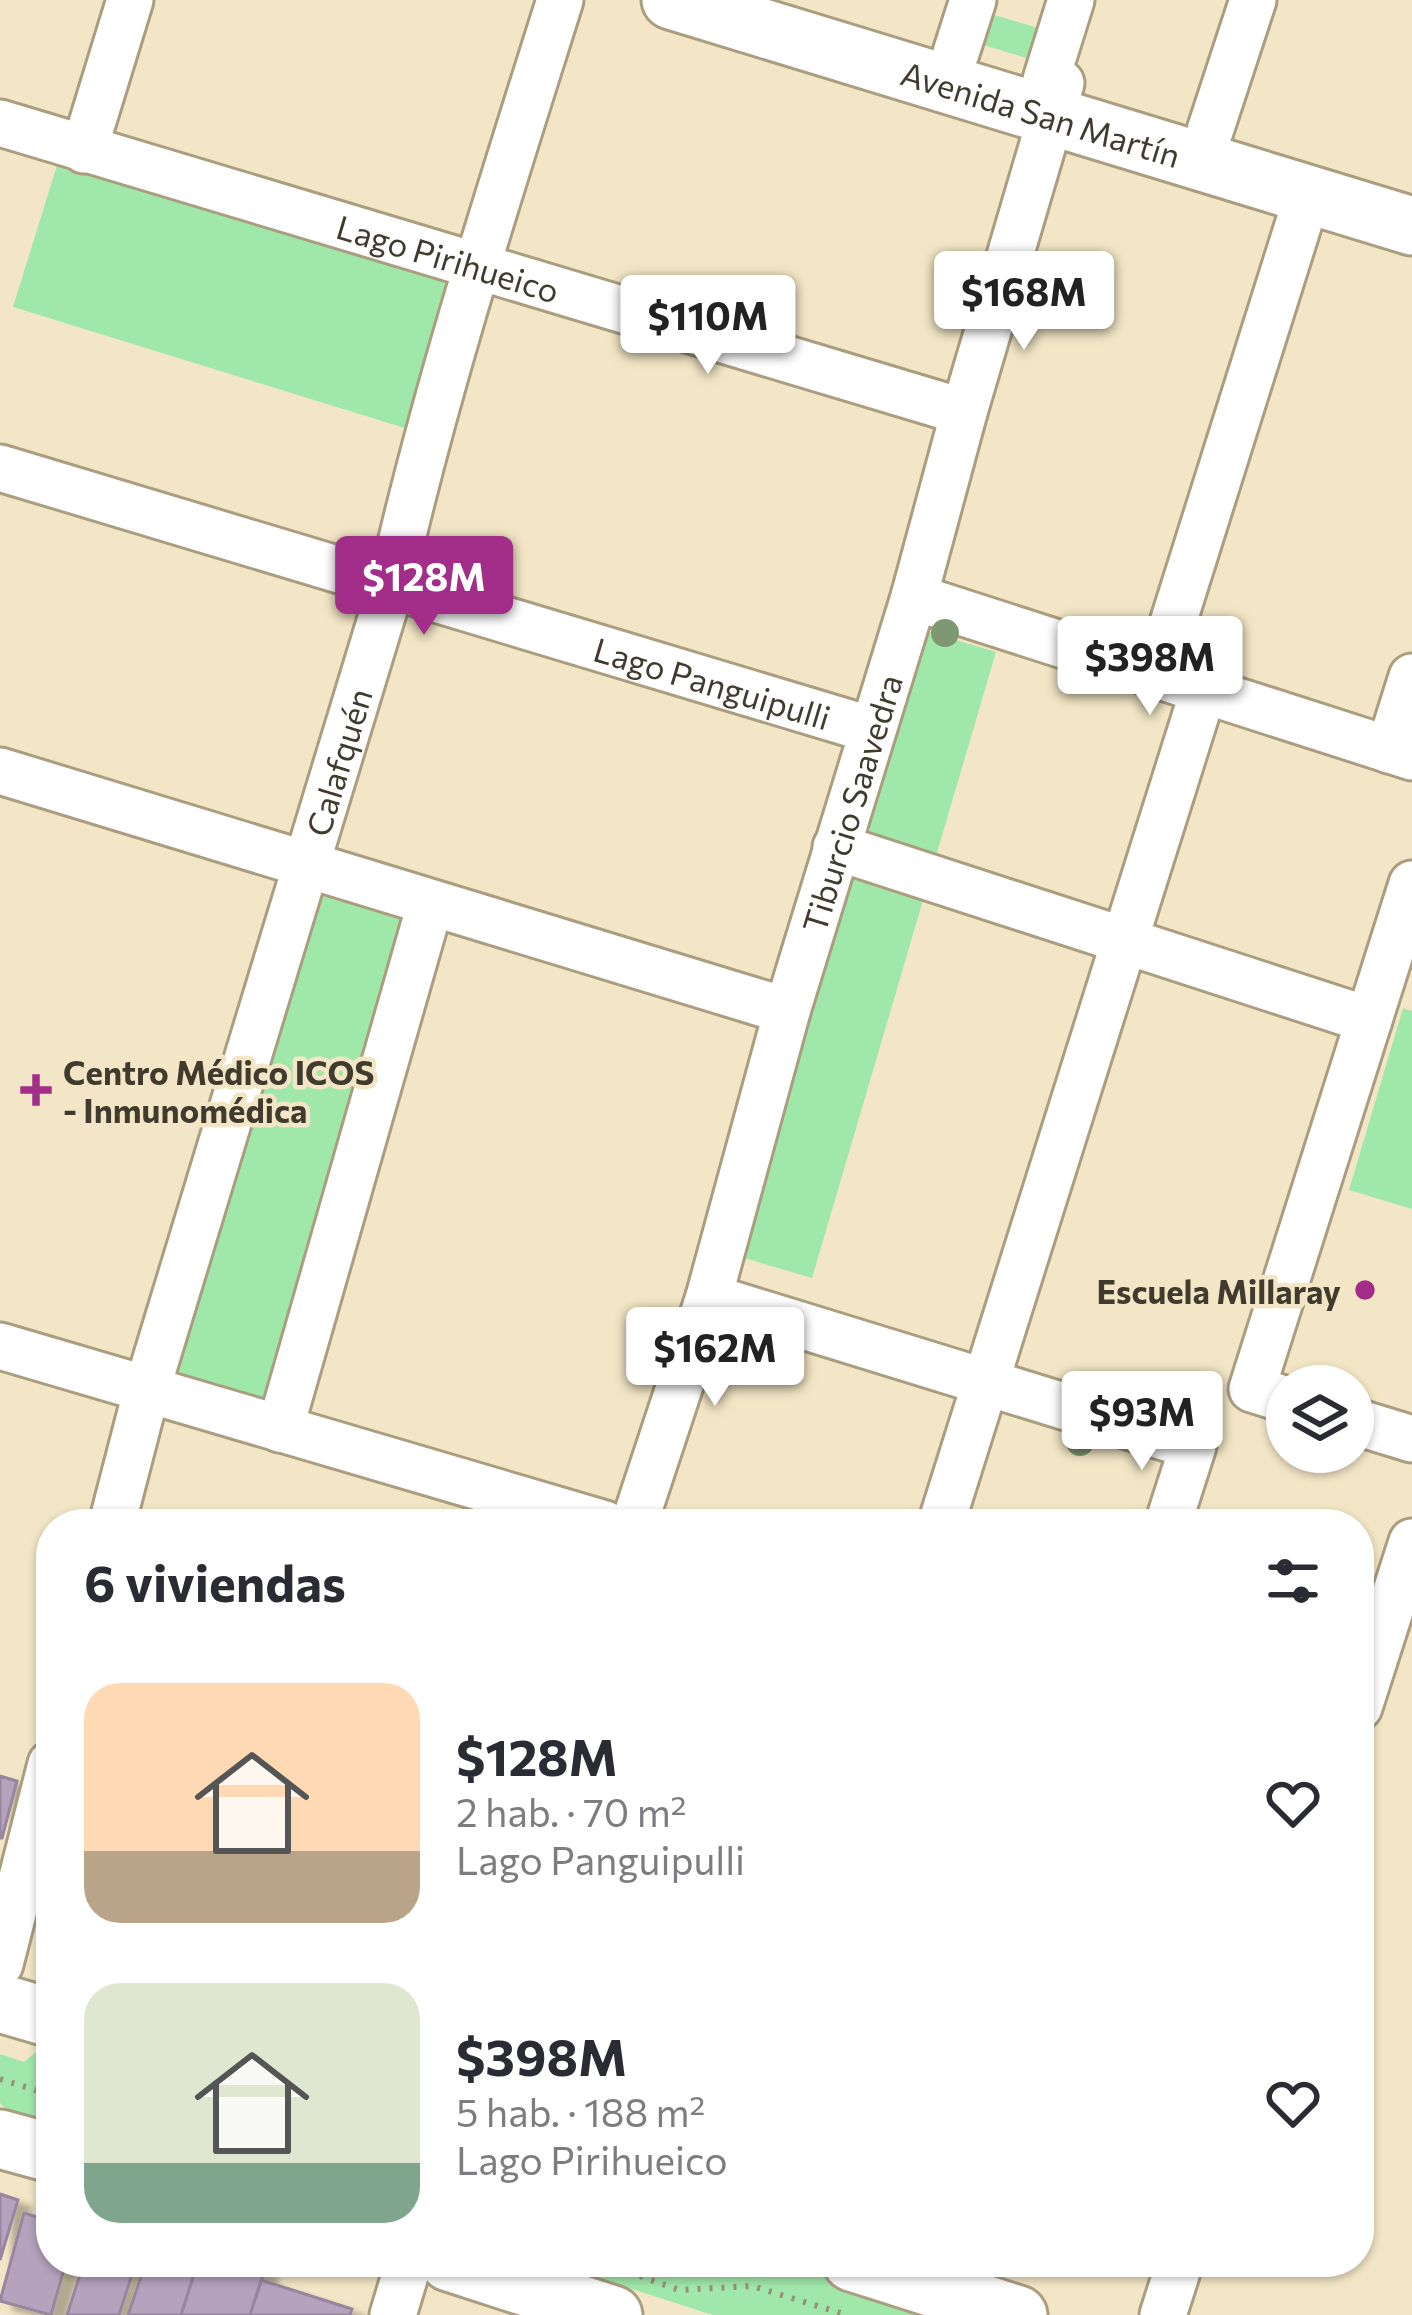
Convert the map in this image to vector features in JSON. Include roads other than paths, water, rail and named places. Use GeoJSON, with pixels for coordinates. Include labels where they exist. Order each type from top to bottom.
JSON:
{"type":"FeatureCollection","features":[{"type":"Feature","properties":{"kind":"main road","name":"Avenida San Martín"},"geometry":{"type":"LineString","coordinates":[[671,0],[1210,130],[1412,189]]}},
{"type":"Feature","properties":{"kind":"main road","name":"Avenida San Martín"},"geometry":{"type":"LineString","coordinates":[[780,0],[964,26],[1054,93],[1308,194],[1412,226]]}},
{"type":"Feature","properties":{"kind":"main road"},"geometry":{"type":"LineString","coordinates":[[0,2003],[36,2014]]}},
{"type":"Feature","properties":{"kind":"main road"},"geometry":{"type":"LineString","coordinates":[[0,2139],[36,2149]]}},
{"type":"Feature","properties":{"kind":"main road"},"geometry":{"type":"LineString","coordinates":[[533,2277],[617,2292]]}},
{"type":"Feature","properties":{"kind":"main road"},"geometry":{"type":"LineString","coordinates":[[935,2277],[1018,2315]]}},
{"type":"Feature","properties":{"kind":"street"},"geometry":{"type":"LineString","coordinates":[[84,150],[130,0]]}},
{"type":"Feature","properties":{"kind":"street","name":"Calafquén"},"geometry":{"type":"LineString","coordinates":[[116,1509],[147,1389],[391,586],[421,454],[476,265],[560,0]]}},
{"type":"Feature","properties":{"kind":"street","name":"Tiburcio Saavedra"},"geometry":{"type":"LineString","coordinates":[[639,1509],[709,1297],[787,1011],[914,598],[1054,93],[1071,0]]}},
{"type":"Feature","properties":{"kind":"street"},"geometry":{"type":"LineString","coordinates":[[1210,130],[1252,0]]}},
{"type":"Feature","properties":{"kind":"street","name":"Lago Pirihueico"},"geometry":{"type":"LineString","coordinates":[[0,123],[964,412]]}},
{"type":"Feature","properties":{"kind":"street"},"geometry":{"type":"LineString","coordinates":[[1156,677],[1308,194]]}},
{"type":"Feature","properties":{"kind":"street","name":"Lago Panguipulli"},"geometry":{"type":"LineString","coordinates":[[0,468],[872,730]]}},
{"type":"Feature","properties":{"kind":"street"},"geometry":{"type":"LineString","coordinates":[[914,598],[1400,753],[1412,676]]}},
{"type":"Feature","properties":{"kind":"street"},"geometry":{"type":"LineString","coordinates":[[945,1509],[1203,692]]}},
{"type":"Feature","properties":{"kind":"street"},"geometry":{"type":"LineString","coordinates":[[0,771],[787,1011]]}},
{"type":"Feature","properties":{"kind":"street"},"geometry":{"type":"LineString","coordinates":[[836,847],[1369,1020]]}},
{"type":"Feature","properties":{"kind":"street"},"geometry":{"type":"LineString","coordinates":[[1277,1365],[1369,1020],[1412,884]]}},
{"type":"Feature","properties":{"kind":"street"},"geometry":{"type":"LineString","coordinates":[[280,1429],[430,904]]}},
{"type":"Feature","properties":{"kind":"street"},"geometry":{"type":"LineString","coordinates":[[709,1297],[1193,1446],[1173,1509]]}},
{"type":"Feature","properties":{"kind":"street"},"geometry":{"type":"LineString","coordinates":[[0,1346],[554,1509]]}},
{"type":"Feature","properties":{"kind":"street"},"geometry":{"type":"LineString","coordinates":[[1374,1427],[1412,1439]]}},
{"type":"Feature","properties":{"kind":"street"},"geometry":{"type":"LineString","coordinates":[[1374,1660],[1412,1542]]}},
{"type":"Feature","properties":{"kind":"street"},"geometry":{"type":"LineString","coordinates":[[0,1964],[13,1861],[36,1802]]}},
{"type":"Feature","properties":{"kind":"street"},"geometry":{"type":"LineString","coordinates":[[394,2315],[405,2277]]}},
{"type":"Feature","properties":{"kind":"street"},"geometry":{"type":"LineString","coordinates":[[1163,2315],[1175,2277]]}},
{"type":"Feature","properties":{"kind":"place","name":"Centro Médico ICOS - Inmunomédica"},"geometry":{"type":"Point","coordinates":[36,1090]}},
{"type":"Feature","properties":{"kind":"place","name":"Escuela Millaray"},"geometry":{"type":"Point","coordinates":[1365,1290]}}]}
